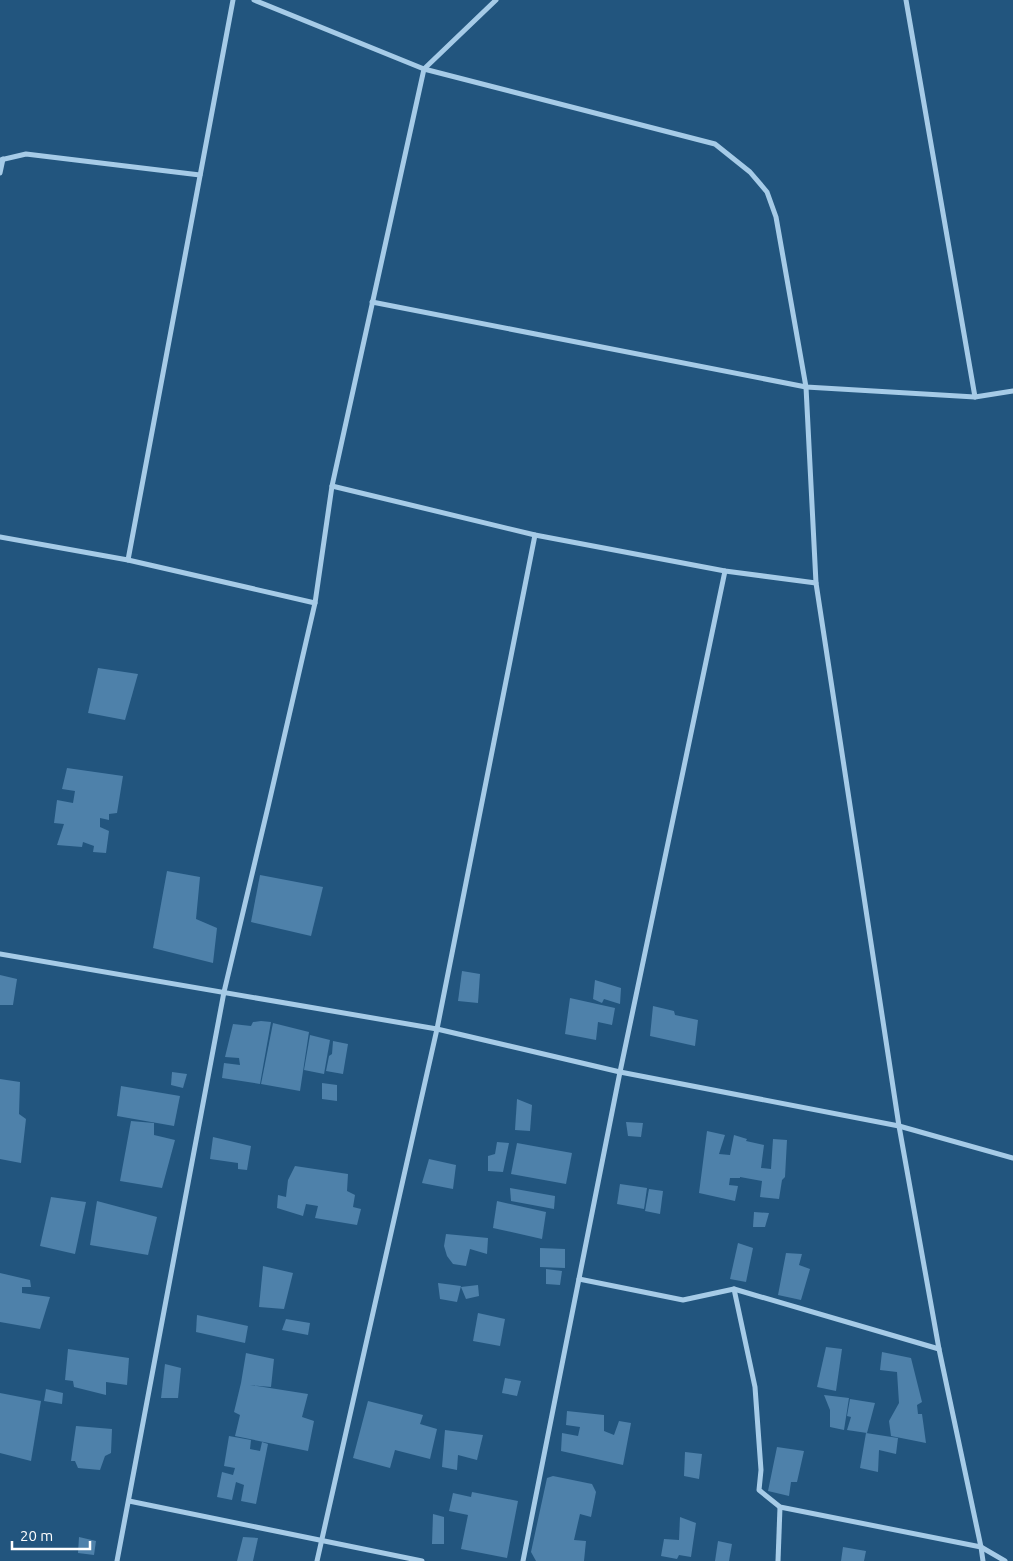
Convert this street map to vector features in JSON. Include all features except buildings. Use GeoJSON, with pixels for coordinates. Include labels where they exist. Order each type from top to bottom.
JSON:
{"type":"FeatureCollection","features":[{"type":"Feature","properties":{"kind":"street"},"geometry":{"type":"LineString","coordinates":[[128,560],[233,0]]}},
{"type":"Feature","properties":{"kind":"street"},"geometry":{"type":"LineString","coordinates":[[254,0],[424,69],[715,144],[750,172],[767,192],[776,217],[806,387],[816,583],[899,1126],[939,1349],[983,1561]]}},
{"type":"Feature","properties":{"kind":"street"},"geometry":{"type":"LineString","coordinates":[[117,1561],[224,992],[314,603],[332,486],[424,69],[496,0]]}},
{"type":"Feature","properties":{"kind":"street"},"geometry":{"type":"LineString","coordinates":[[906,0],[975,398]]}},
{"type":"Feature","properties":{"kind":"street"},"geometry":{"type":"LineString","coordinates":[[0,173],[1,160],[26,154],[200,175]]}},
{"type":"Feature","properties":{"kind":"street"},"geometry":{"type":"LineString","coordinates":[[372,302],[806,387],[975,398],[1013,391]]}},
{"type":"Feature","properties":{"kind":"street"},"geometry":{"type":"LineString","coordinates":[[332,486],[536,535],[725,571],[816,583]]}},
{"type":"Feature","properties":{"kind":"street"},"geometry":{"type":"LineString","coordinates":[[317,1561],[437,1029],[536,535]]}},
{"type":"Feature","properties":{"kind":"street"},"geometry":{"type":"LineString","coordinates":[[0,537],[128,560],[314,603]]}},
{"type":"Feature","properties":{"kind":"street"},"geometry":{"type":"LineString","coordinates":[[523,1561],[620,1072],[725,571]]}},
{"type":"Feature","properties":{"kind":"street"},"geometry":{"type":"LineString","coordinates":[[0,954],[437,1029],[620,1072],[899,1126],[1013,1158]]}},
{"type":"Feature","properties":{"kind":"street"},"geometry":{"type":"LineString","coordinates":[[579,1279],[684,1300],[734,1289],[939,1349]]}},
{"type":"Feature","properties":{"kind":"street"},"geometry":{"type":"LineString","coordinates":[[734,1289],[755,1387],[761,1470],[759,1490],[780,1507],[981,1547],[1005,1561]]}},
{"type":"Feature","properties":{"kind":"street"},"geometry":{"type":"LineString","coordinates":[[129,1501],[422,1561]]}},
{"type":"Feature","properties":{"kind":"street"},"geometry":{"type":"LineString","coordinates":[[778,1561],[780,1507]]}}]}
